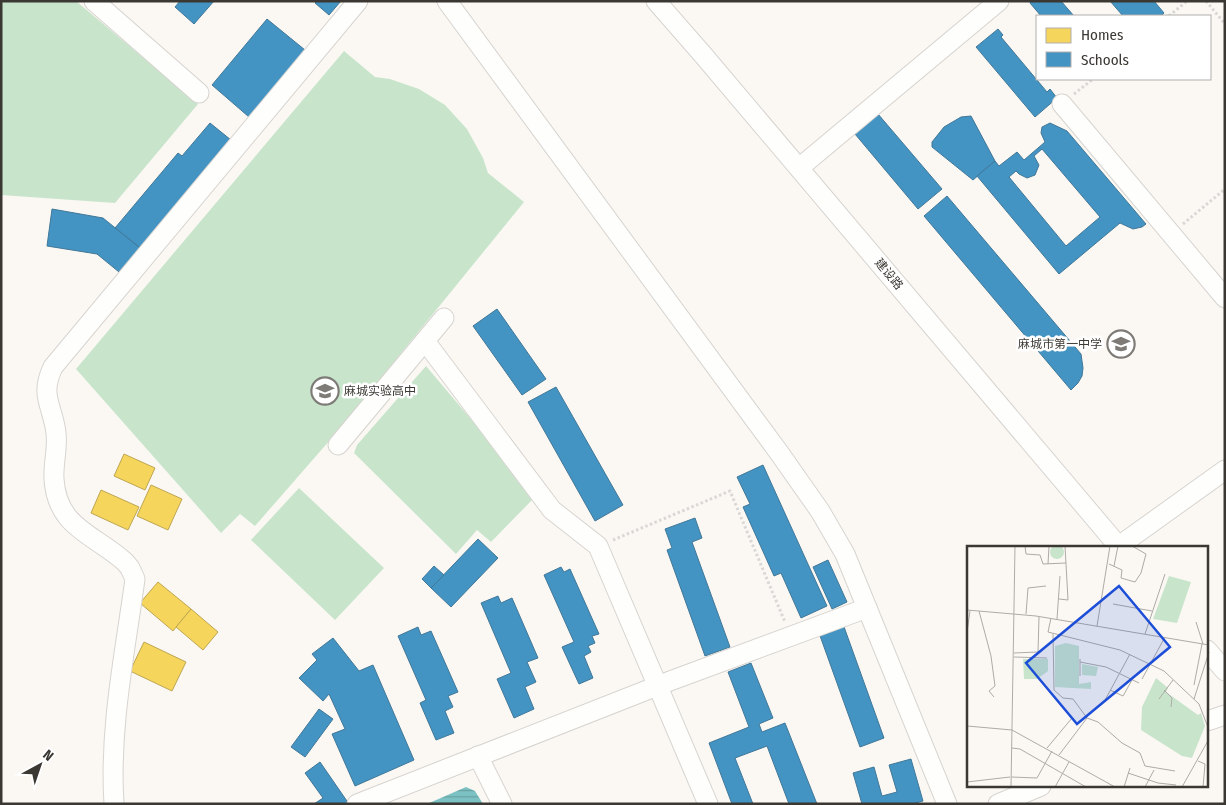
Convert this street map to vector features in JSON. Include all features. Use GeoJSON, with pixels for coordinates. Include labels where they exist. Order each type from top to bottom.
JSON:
{"type":"FeatureCollection","features":[{"type":"Feature","properties":{"kind":"street"},"geometry":{"type":"LineString","coordinates":[[94,1],[199,93]]}},
{"type":"Feature","properties":{"kind":"street"},"geometry":{"type":"LineString","coordinates":[[114,804],[112,768],[115,717],[135,579],[125,562],[75,526],[61,508],[56,494],[54,478],[57,448],[56,432],[46,398],[49,375],[53,367],[358,1]]}},
{"type":"Feature","properties":{"kind":"street"},"geometry":{"type":"LineString","coordinates":[[447,1],[763,430],[815,504],[845,554],[947,804]]}},
{"type":"Feature","properties":{"kind":"street","name":"建设路"},"geometry":{"type":"LineString","coordinates":[[656,1],[1119,546]]}},
{"type":"Feature","properties":{"kind":"street"},"geometry":{"type":"LineString","coordinates":[[799,168],[1000,1]]}},
{"type":"Feature","properties":{"kind":"street"},"geometry":{"type":"LineString","coordinates":[[1062,104],[1225,298]]}},
{"type":"Feature","properties":{"kind":"street"},"geometry":{"type":"LineString","coordinates":[[338,445],[444,318]]}},
{"type":"Feature","properties":{"kind":"street"},"geometry":{"type":"LineString","coordinates":[[425,341],[552,510],[598,546],[708,804]]}},
{"type":"Feature","properties":{"kind":"street"},"geometry":{"type":"LineString","coordinates":[[1121,546],[1225,470]]}},
{"type":"Feature","properties":{"kind":"street"},"geometry":{"type":"LineString","coordinates":[[357,804],[658,686],[867,608]]}},
{"type":"Feature","properties":{"kind":"street"},"geometry":{"type":"LineString","coordinates":[[1208,651],[1225,671]]}},
{"type":"Feature","properties":{"kind":"street"},"geometry":{"type":"LineString","coordinates":[[1208,721],[1225,715]]}},
{"type":"Feature","properties":{"kind":"street"},"geometry":{"type":"LineString","coordinates":[[478,756],[502,804]]}},
{"type":"Feature","properties":{"kind":"street"},"geometry":{"type":"LineString","coordinates":[[998,804],[1036,788]]}},
{"type":"Feature","properties":{"kind":"path"},"geometry":{"type":"LineString","coordinates":[[1170,15],[1187,1]]}},
{"type":"Feature","properties":{"kind":"path"},"geometry":{"type":"LineString","coordinates":[[1206,1],[1225,24]]}},
{"type":"Feature","properties":{"kind":"path"},"geometry":{"type":"LineString","coordinates":[[1062,104],[1092,80]]}},
{"type":"Feature","properties":{"kind":"path"},"geometry":{"type":"LineString","coordinates":[[1171,234],[1225,189]]}},
{"type":"Feature","properties":{"kind":"path"},"geometry":{"type":"LineString","coordinates":[[598,546],[730,491],[791,636]]}},
{"type":"Feature","properties":{"kind":"green space"},"geometry":{"type":"Polygon","coordinates":[[[1,1],[76,1],[198,104],[115,203],[1,195],[1,1]]]}},
{"type":"Feature","properties":{"kind":"green space"},"geometry":{"type":"Polygon","coordinates":[[[344,51],[375,77],[390,79],[419,89],[445,105],[467,129],[483,158],[488,173],[524,202],[337,432],[255,526],[240,514],[221,533],[76,369],[344,51]]]}},
{"type":"Feature","properties":{"kind":"green space"},"geometry":{"type":"Polygon","coordinates":[[[426,366],[536,496],[491,542],[477,530],[456,554],[354,453],[357,445],[426,366]]]}},
{"type":"Feature","properties":{"kind":"green space"},"geometry":{"type":"Polygon","coordinates":[[[299,488],[384,568],[335,620],[251,540],[299,488]]]}},
{"type":"Feature","properties":{"kind":"water"},"geometry":{"type":"Polygon","coordinates":[[[466,787],[475,791],[483,804],[427,804],[466,787]]]}},
{"type":"Feature","properties":{"kind":"building: Homes"},"geometry":{"type":"Polygon","coordinates":[[[124,454],[155,468],[145,490],[114,476],[124,454]]]}},
{"type":"Feature","properties":{"kind":"building: Homes"},"geometry":{"type":"Polygon","coordinates":[[[151,485],[182,499],[168,530],[137,516],[151,485]]]}},
{"type":"Feature","properties":{"kind":"building: Homes"},"geometry":{"type":"Polygon","coordinates":[[[101,490],[139,507],[128,530],[91,513],[101,490]]]}},
{"type":"Feature","properties":{"kind":"building: Homes"},"geometry":{"type":"Polygon","coordinates":[[[158,582],[191,609],[173,631],[140,603],[158,582]]]}},
{"type":"Feature","properties":{"kind":"building: Homes"},"geometry":{"type":"Polygon","coordinates":[[[191,609],[218,632],[203,650],[176,627],[191,609]]]}},
{"type":"Feature","properties":{"kind":"building: Homes"},"geometry":{"type":"Polygon","coordinates":[[[144,642],[186,662],[172,691],[130,671],[144,642]]]}},
{"type":"Feature","properties":{"kind":"building: Schools"},"geometry":{"type":"Polygon","coordinates":[[[180,1],[214,1],[194,24],[175,7],[180,1]]]}},
{"type":"Feature","properties":{"kind":"building: Schools"},"geometry":{"type":"Polygon","coordinates":[[[317,1],[341,1],[329,15],[315,3],[317,1]]]}},
{"type":"Feature","properties":{"kind":"building: Schools"},"geometry":{"type":"Polygon","coordinates":[[[1031,1],[1061,1],[1073,15],[1040,15],[1030,3],[1031,1]]]}},
{"type":"Feature","properties":{"kind":"building: Schools"},"geometry":{"type":"Polygon","coordinates":[[[1110,1],[1154,1],[1164,13],[1162,15],[1122,15],[1110,1]]]}},
{"type":"Feature","properties":{"kind":"building: Schools"},"geometry":{"type":"Polygon","coordinates":[[[267,19],[305,50],[249,117],[212,85],[267,19]]]}},
{"type":"Feature","properties":{"kind":"building: Schools"},"geometry":{"type":"Polygon","coordinates":[[[998,29],[1003,35],[1001,37],[1036,80],[1047,92],[1050,89],[1057,98],[1035,117],[976,47],[998,29]]]}},
{"type":"Feature","properties":{"kind":"building: Schools"},"geometry":{"type":"Polygon","coordinates":[[[878,114],[942,189],[918,209],[855,134],[878,114]]]}},
{"type":"Feature","properties":{"kind":"building: Schools"},"geometry":{"type":"Polygon","coordinates":[[[971,116],[995,161],[973,180],[932,147],[932,142],[944,127],[961,117],[971,116]]]}},
{"type":"Feature","properties":{"kind":"building: Schools"},"geometry":{"type":"Polygon","coordinates":[[[210,123],[231,140],[140,248],[115,228],[178,153],[182,156],[210,123]]]}},
{"type":"Feature","properties":{"kind":"building: Schools"},"geometry":{"type":"Polygon","coordinates":[[[1050,123],[1067,131],[1146,224],[1133,229],[1120,223],[1059,274],[977,176],[995,161],[999,166],[1017,152],[1024,160],[1045,142],[1041,133],[1042,127],[1050,123]],[[1042,149],[1034,156],[1039,165],[1035,175],[1027,178],[1016,171],[1009,177],[1066,246],[1100,217],[1042,149]]]}},
{"type":"Feature","properties":{"kind":"building: Schools"},"geometry":{"type":"Polygon","coordinates":[[[947,196],[1081,354],[1082,376],[1071,390],[924,216],[947,196]]]}},
{"type":"Feature","properties":{"kind":"building: Schools"},"geometry":{"type":"Polygon","coordinates":[[[52,209],[103,218],[140,248],[119,272],[97,254],[47,246],[52,209]]]}},
{"type":"Feature","properties":{"kind":"building: Schools"},"geometry":{"type":"Polygon","coordinates":[[[497,309],[546,379],[522,395],[473,326],[497,309]]]}},
{"type":"Feature","properties":{"kind":"building: Schools"},"geometry":{"type":"Polygon","coordinates":[[[556,387],[623,505],[595,521],[528,402],[556,387]]]}},
{"type":"Feature","properties":{"kind":"building: Schools"},"geometry":{"type":"Polygon","coordinates":[[[763,465],[827,606],[801,618],[781,573],[774,576],[743,507],[750,504],[737,477],[763,465]]]}},
{"type":"Feature","properties":{"kind":"building: Schools"},"geometry":{"type":"Polygon","coordinates":[[[695,518],[702,538],[692,542],[730,647],[705,656],[667,550],[672,548],[665,529],[695,518]]]}},
{"type":"Feature","properties":{"kind":"building: Schools"},"geometry":{"type":"Polygon","coordinates":[[[478,539],[498,558],[451,607],[431,588],[478,539]]]}},
{"type":"Feature","properties":{"kind":"building: Schools"},"geometry":{"type":"Polygon","coordinates":[[[828,560],[847,602],[832,609],[813,567],[828,560]]]}},
{"type":"Feature","properties":{"kind":"building: Schools"},"geometry":{"type":"Polygon","coordinates":[[[434,566],[444,575],[431,588],[422,579],[434,566]]]}},
{"type":"Feature","properties":{"kind":"building: Schools"},"geometry":{"type":"Polygon","coordinates":[[[561,567],[564,572],[570,569],[599,634],[592,636],[595,643],[588,646],[591,652],[584,656],[593,678],[579,684],[562,647],[574,642],[544,575],[561,567]]]}},
{"type":"Feature","properties":{"kind":"building: Schools"},"geometry":{"type":"Polygon","coordinates":[[[498,596],[501,603],[512,598],[538,658],[527,662],[536,682],[525,687],[534,709],[514,718],[497,679],[511,673],[481,603],[498,596]]]}},
{"type":"Feature","properties":{"kind":"building: Schools"},"geometry":{"type":"Polygon","coordinates":[[[843,624],[884,738],[860,747],[819,633],[843,624]]]}},
{"type":"Feature","properties":{"kind":"building: Schools"},"geometry":{"type":"Polygon","coordinates":[[[418,627],[421,635],[431,631],[458,692],[448,696],[453,707],[445,711],[454,733],[436,740],[420,703],[426,700],[398,636],[418,627]]]}},
{"type":"Feature","properties":{"kind":"building: Schools"},"geometry":{"type":"Polygon","coordinates":[[[333,638],[359,671],[373,665],[414,760],[355,786],[332,734],[345,729],[329,694],[323,701],[299,678],[317,660],[312,654],[333,638]]]}},
{"type":"Feature","properties":{"kind":"building: Schools"},"geometry":{"type":"Polygon","coordinates":[[[751,663],[773,718],[759,724],[762,732],[785,723],[817,804],[789,804],[767,746],[735,758],[753,804],[732,804],[709,743],[749,727],[728,672],[751,663]]]}},
{"type":"Feature","properties":{"kind":"building: Schools"},"geometry":{"type":"Polygon","coordinates":[[[319,709],[333,719],[305,757],[291,747],[319,709]]]}},
{"type":"Feature","properties":{"kind":"building: Schools"},"geometry":{"type":"Polygon","coordinates":[[[911,759],[923,801],[912,804],[862,804],[853,773],[874,767],[882,796],[897,792],[889,765],[911,759]]]}},
{"type":"Feature","properties":{"kind":"building: Schools"},"geometry":{"type":"Polygon","coordinates":[[[320,762],[349,804],[314,804],[323,798],[305,773],[320,762]]]}},
{"type":"Feature","properties":{"kind":"place","name":"麻城市第一中学"},"geometry":{"type":"Point","coordinates":[1121,344]}},
{"type":"Feature","properties":{"kind":"place","name":"麻城实验高中"},"geometry":{"type":"Point","coordinates":[325,391]}}]}
